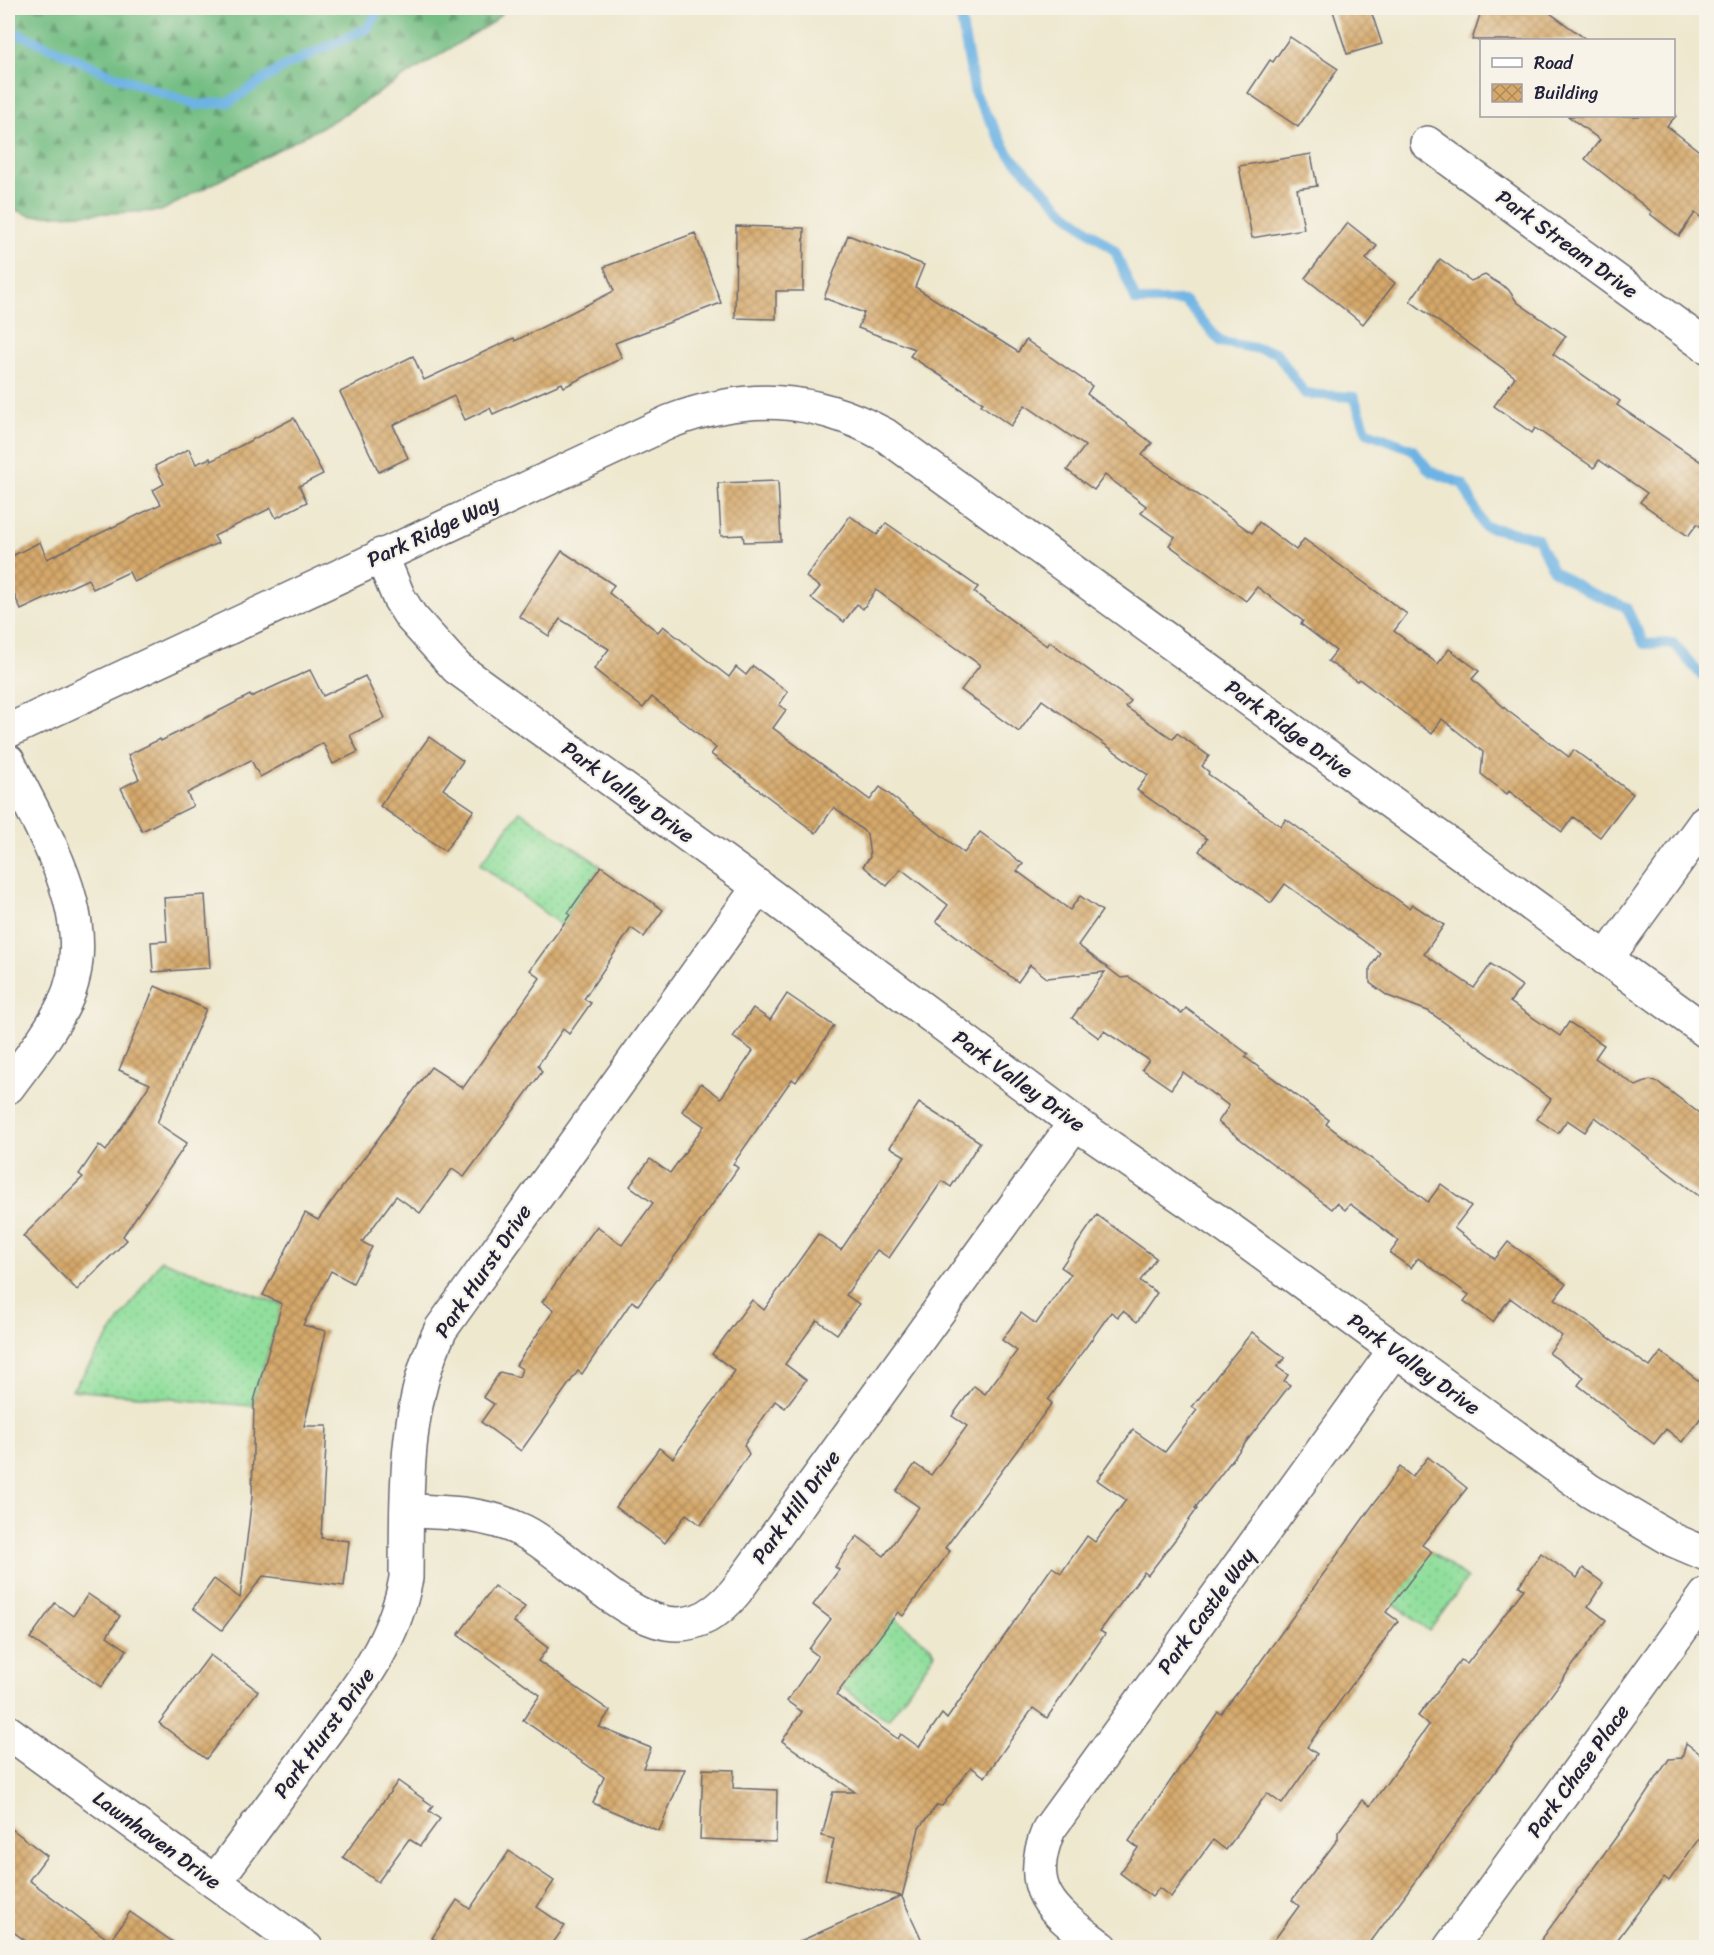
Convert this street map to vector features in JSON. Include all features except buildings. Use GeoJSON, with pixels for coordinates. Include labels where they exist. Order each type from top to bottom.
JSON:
{"type":"FeatureCollection","features":[{"type":"Feature","properties":{"kind":"street","name":"Park Stream Drive"},"geometry":{"type":"LineString","coordinates":[[1426,143],[1707,346]]}},
{"type":"Feature","properties":{"kind":"street","name":"Park Ridge Way"},"geometry":{"type":"LineString","coordinates":[[8,731],[381,555],[699,410],[730,403],[794,403],[842,414],[870,427]]}},
{"type":"Feature","properties":{"kind":"street","name":"Park Ridge Drive"},"geometry":{"type":"LineString","coordinates":[[870,427],[1707,1031]]}},
{"type":"Feature","properties":{"kind":"street","name":"Park Valley Drive"},"geometry":{"type":"LineString","coordinates":[[381,555],[399,598],[411,617],[457,668],[759,887],[1076,1123],[1229,1229],[1590,1491],[1673,1540],[1707,1554]]}},
{"type":"Feature","properties":{"kind":"street"},"geometry":{"type":"LineString","coordinates":[[8,761],[63,877],[73,907],[76,941],[73,973],[64,1004],[48,1032],[8,1088]]}},
{"type":"Feature","properties":{"kind":"street"},"geometry":{"type":"LineString","coordinates":[[1606,959],[1707,821]]}},
{"type":"Feature","properties":{"kind":"street","name":"Park Hurst Drive"},"geometry":{"type":"LineString","coordinates":[[215,1882],[363,1681],[385,1645],[405,1585],[414,1406],[424,1366],[441,1329],[759,887]]}},
{"type":"Feature","properties":{"kind":"street","name":"Park Hill Drive"},"geometry":{"type":"LineString","coordinates":[[407,1511],[454,1512],[498,1521],[523,1531],[629,1609],[650,1620],[673,1625],[697,1621],[718,1610],[735,1591],[1076,1123]]}},
{"type":"Feature","properties":{"kind":"street","name":"Park Castle Way"},"geometry":{"type":"LineString","coordinates":[[1102,1947],[1058,1915],[1051,1906],[1041,1880],[1040,1854],[1051,1825],[1395,1350]]}},
{"type":"Feature","properties":{"kind":"street","name":"Park Chase Place"},"geometry":{"type":"LineString","coordinates":[[1450,1947],[1707,1595]]}},
{"type":"Feature","properties":{"kind":"street","name":"Lawnhaven Drive"},"geometry":{"type":"LineString","coordinates":[[8,1732],[306,1947]]}},
{"type":"Feature","properties":{"kind":"green space"},"geometry":{"type":"Polygon","coordinates":[[[8,8],[507,8],[493,22],[331,122],[161,211],[31,216],[8,207],[8,8]]]}},
{"type":"Feature","properties":{"kind":"green space"},"geometry":{"type":"Polygon","coordinates":[[[520,811],[601,866],[568,913],[595,932],[586,944],[480,864],[520,811]]]}},
{"type":"Feature","properties":{"kind":"green space"},"geometry":{"type":"Polygon","coordinates":[[[161,1260],[282,1305],[252,1406],[72,1390],[161,1260]]]}},
{"type":"Feature","properties":{"kind":"green space"},"geometry":{"type":"Polygon","coordinates":[[[1432,1552],[1467,1579],[1429,1631],[1384,1596],[1432,1552]]]}},
{"type":"Feature","properties":{"kind":"green space"},"geometry":{"type":"Polygon","coordinates":[[[892,1616],[930,1646],[935,1653],[888,1720],[839,1685],[845,1676],[849,1678],[890,1623],[892,1616]]]}},
{"type":"Feature","properties":{"kind":"waterway"},"geometry":{"type":"LineString","coordinates":[[8,29],[110,74],[196,105],[229,102],[285,66],[368,28],[380,8]]}},
{"type":"Feature","properties":{"kind":"waterway"},"geometry":{"type":"LineString","coordinates":[[959,8],[975,94],[1009,154],[1066,213],[1115,251],[1136,301],[1185,301],[1221,342],[1276,352],[1305,394],[1354,397],[1367,432],[1412,449],[1430,471],[1463,484],[1484,526],[1537,538],[1553,570],[1586,591],[1626,607],[1644,644],[1673,643],[1701,675],[1706,677]]}}]}
